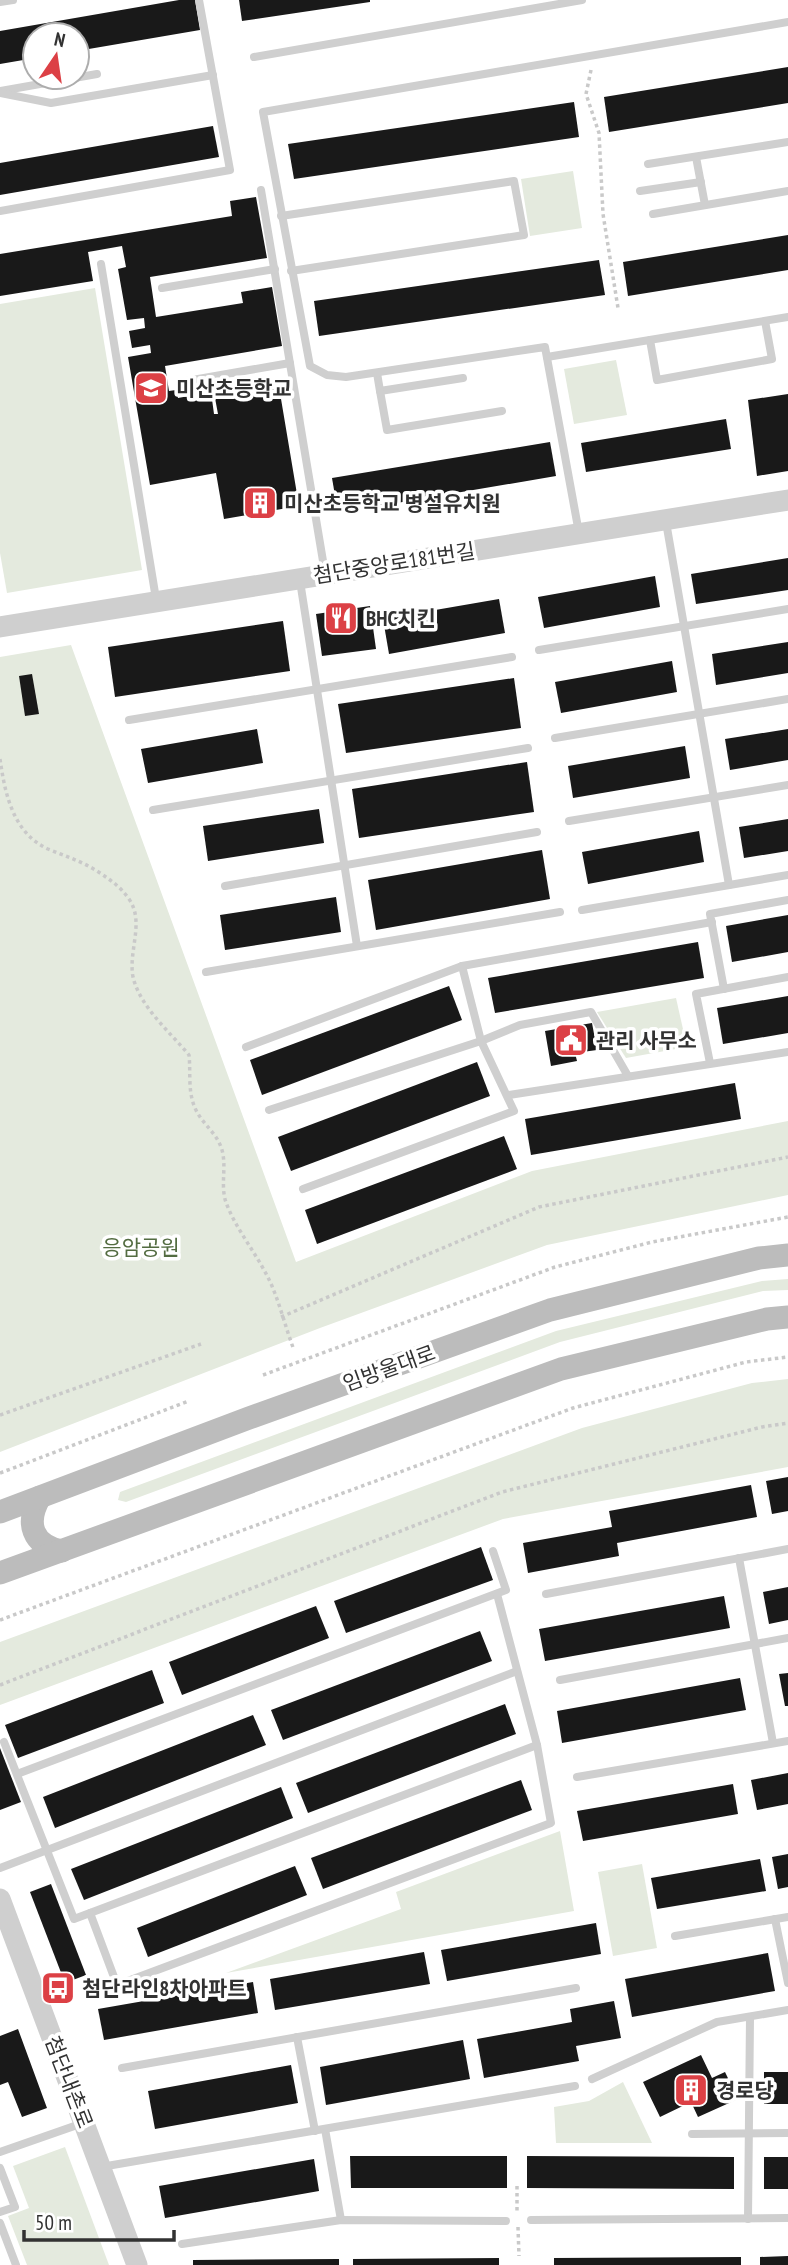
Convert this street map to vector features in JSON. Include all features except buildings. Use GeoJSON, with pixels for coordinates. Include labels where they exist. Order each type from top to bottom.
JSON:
{"type":"FeatureCollection","features":[{"type":"Feature","properties":{"kind":"main road","name":"임방울대로"},"geometry":{"type":"LineString","coordinates":[[0,1512],[248,1418],[550,1310],[760,1258],[788,1255]]}},
{"type":"Feature","properties":{"kind":"main road"},"geometry":{"type":"LineString","coordinates":[[0,1573],[561,1369],[767,1319],[788,1317]]}},
{"type":"Feature","properties":{"kind":"main road"},"geometry":{"type":"LineString","coordinates":[[40,1497],[33,1508],[33,1528],[44,1544],[62,1551]]}},
{"type":"Feature","properties":{"kind":"street","name":"첨단중앙로181번길"},"geometry":{"type":"LineString","coordinates":[[0,626],[788,500]]}},
{"type":"Feature","properties":{"kind":"street","name":"첨단내촌로"},"geometry":{"type":"LineString","coordinates":[[0,1899],[137,2265]]}},
{"type":"Feature","properties":{"kind":"lane"},"geometry":{"type":"LineString","coordinates":[[0,2],[13,0]]}},
{"type":"Feature","properties":{"kind":"lane"},"geometry":{"type":"LineString","coordinates":[[0,211],[230,170],[199,0]]}},
{"type":"Feature","properties":{"kind":"lane"},"geometry":{"type":"LineString","coordinates":[[254,57],[582,0]]}},
{"type":"Feature","properties":{"kind":"lane"},"geometry":{"type":"LineString","coordinates":[[579,533],[545,347],[336,378],[310,366],[263,112],[788,22]]}},
{"type":"Feature","properties":{"kind":"lane"},"geometry":{"type":"LineString","coordinates":[[0,92],[97,74]]}},
{"type":"Feature","properties":{"kind":"lane"},"geometry":{"type":"LineString","coordinates":[[0,92],[51,103],[213,75]]}},
{"type":"Feature","properties":{"kind":"lane"},"geometry":{"type":"LineString","coordinates":[[648,164],[788,142]]}},
{"type":"Feature","properties":{"kind":"lane"},"geometry":{"type":"LineString","coordinates":[[696,156],[705,205]]}},
{"type":"Feature","properties":{"kind":"lane"},"geometry":{"type":"LineString","coordinates":[[281,216],[514,181],[524,235],[291,271]]}},
{"type":"Feature","properties":{"kind":"lane"},"geometry":{"type":"LineString","coordinates":[[640,191],[701,182]]}},
{"type":"Feature","properties":{"kind":"lane"},"geometry":{"type":"LineString","coordinates":[[261,190],[325,573]]}},
{"type":"Feature","properties":{"kind":"lane"},"geometry":{"type":"LineString","coordinates":[[653,214],[788,191]]}},
{"type":"Feature","properties":{"kind":"lane"},"geometry":{"type":"LineString","coordinates":[[101,264],[156,601]]}},
{"type":"Feature","properties":{"kind":"lane"},"geometry":{"type":"LineString","coordinates":[[162,288],[275,269]]}},
{"type":"Feature","properties":{"kind":"lane"},"geometry":{"type":"LineString","coordinates":[[547,357],[788,317]]}},
{"type":"Feature","properties":{"kind":"lane"},"geometry":{"type":"LineString","coordinates":[[650,340],[657,380],[772,359],[765,321]]}},
{"type":"Feature","properties":{"kind":"lane"},"geometry":{"type":"LineString","coordinates":[[181,382],[290,363]]}},
{"type":"Feature","properties":{"kind":"lane"},"geometry":{"type":"LineString","coordinates":[[377,373],[387,430],[502,411]]}},
{"type":"Feature","properties":{"kind":"lane"},"geometry":{"type":"LineString","coordinates":[[380,391],[463,378]]}},
{"type":"Feature","properties":{"kind":"lane"},"geometry":{"type":"LineString","coordinates":[[666,519],[729,885]]}},
{"type":"Feature","properties":{"kind":"lane"},"geometry":{"type":"LineString","coordinates":[[299,578],[357,946]]}},
{"type":"Feature","properties":{"kind":"lane"},"geometry":{"type":"LineString","coordinates":[[538,650],[788,609]]}},
{"type":"Feature","properties":{"kind":"lane"},"geometry":{"type":"LineString","coordinates":[[128,720],[512,657]]}},
{"type":"Feature","properties":{"kind":"lane"},"geometry":{"type":"LineString","coordinates":[[555,738],[788,699]]}},
{"type":"Feature","properties":{"kind":"lane"},"geometry":{"type":"LineString","coordinates":[[153,810],[528,748]]}},
{"type":"Feature","properties":{"kind":"lane"},"geometry":{"type":"LineString","coordinates":[[569,821],[788,785]]}},
{"type":"Feature","properties":{"kind":"lane"},"geometry":{"type":"LineString","coordinates":[[225,886],[537,832]]}},
{"type":"Feature","properties":{"kind":"lane"},"geometry":{"type":"LineString","coordinates":[[582,909],[788,875]]}},
{"type":"Feature","properties":{"kind":"lane"},"geometry":{"type":"LineString","coordinates":[[724,989],[710,914],[788,900]]}},
{"type":"Feature","properties":{"kind":"lane"},"geometry":{"type":"LineString","coordinates":[[206,972],[560,912]]}},
{"type":"Feature","properties":{"kind":"lane"},"geometry":{"type":"LineString","coordinates":[[246,1047],[462,965],[712,922]]}},
{"type":"Feature","properties":{"kind":"lane"},"geometry":{"type":"LineString","coordinates":[[303,1189],[514,1111],[509,1095],[481,1041],[462,965]]}},
{"type":"Feature","properties":{"kind":"lane"},"geometry":{"type":"LineString","coordinates":[[710,1063],[696,993],[788,977]]}},
{"type":"Feature","properties":{"kind":"lane"},"geometry":{"type":"LineString","coordinates":[[269,1110],[481,1041],[520,1025],[591,1012],[628,1076]]}},
{"type":"Feature","properties":{"kind":"lane"},"geometry":{"type":"LineString","coordinates":[[509,1095],[788,1052]]}},
{"type":"Feature","properties":{"kind":"lane"},"geometry":{"type":"LineString","coordinates":[[546,1594],[788,1549]]}},
{"type":"Feature","properties":{"kind":"lane"},"geometry":{"type":"LineString","coordinates":[[16,1774],[506,1591],[494,1551]]}},
{"type":"Feature","properties":{"kind":"lane"},"geometry":{"type":"LineString","coordinates":[[739,1558],[773,1743]]}},
{"type":"Feature","properties":{"kind":"lane"},"geometry":{"type":"LineString","coordinates":[[90,1913],[117,1985],[551,1823],[537,1745],[497,1594]]}},
{"type":"Feature","properties":{"kind":"lane"},"geometry":{"type":"LineString","coordinates":[[560,1680],[788,1638]]}},
{"type":"Feature","properties":{"kind":"lane"},"geometry":{"type":"LineString","coordinates":[[0,1868],[517,1671]]}},
{"type":"Feature","properties":{"kind":"lane"},"geometry":{"type":"LineString","coordinates":[[577,1777],[788,1741]]}},
{"type":"Feature","properties":{"kind":"lane"},"geometry":{"type":"LineString","coordinates":[[4,1742],[74,1919],[537,1745]]}},
{"type":"Feature","properties":{"kind":"lane"},"geometry":{"type":"LineString","coordinates":[[675,1936],[788,1917]]}},
{"type":"Feature","properties":{"kind":"lane"},"geometry":{"type":"LineString","coordinates":[[775,1919],[788,1983]]}},
{"type":"Feature","properties":{"kind":"lane"},"geometry":{"type":"LineString","coordinates":[[122,2068],[576,1988]]}},
{"type":"Feature","properties":{"kind":"lane"},"geometry":{"type":"LineString","coordinates":[[592,2079],[717,2022],[788,2010]]}},
{"type":"Feature","properties":{"kind":"lane"},"geometry":{"type":"LineString","coordinates":[[748,2218],[750,2017]]}},
{"type":"Feature","properties":{"kind":"lane"},"geometry":{"type":"LineString","coordinates":[[298,2037],[315,2131]]}},
{"type":"Feature","properties":{"kind":"lane"},"geometry":{"type":"LineString","coordinates":[[101,2167],[575,2086]]}},
{"type":"Feature","properties":{"kind":"lane"},"geometry":{"type":"LineString","coordinates":[[0,2152],[85,2123]]}},
{"type":"Feature","properties":{"kind":"lane"},"geometry":{"type":"LineString","coordinates":[[326,2129],[341,2220]]}},
{"type":"Feature","properties":{"kind":"lane"},"geometry":{"type":"LineString","coordinates":[[692,2134],[788,2133]]}},
{"type":"Feature","properties":{"kind":"lane"},"geometry":{"type":"LineString","coordinates":[[0,2168],[15,2207],[0,2212]]}},
{"type":"Feature","properties":{"kind":"lane"},"geometry":{"type":"LineString","coordinates":[[531,2220],[788,2218]]}},
{"type":"Feature","properties":{"kind":"lane"},"geometry":{"type":"LineString","coordinates":[[182,2244],[341,2220],[506,2221]]}},
{"type":"Feature","properties":{"kind":"lane"},"geometry":{"type":"LineString","coordinates":[[0,2222],[16,2265]]}},
{"type":"Feature","properties":{"kind":"path"},"geometry":{"type":"LineString","coordinates":[[592,68],[586,94],[599,133],[603,214],[618,308]]}},
{"type":"Feature","properties":{"kind":"path"},"geometry":{"type":"LineString","coordinates":[[0,759],[2,784],[16,821],[26,833],[46,848],[86,864],[115,883],[135,908],[134,978],[157,1020],[189,1055],[192,1098],[197,1112],[222,1148],[222,1192],[235,1223],[264,1268],[294,1350]]}},
{"type":"Feature","properties":{"kind":"path"},"geometry":{"type":"LineString","coordinates":[[281,1317],[539,1207],[788,1157]]}},
{"type":"Feature","properties":{"kind":"path"},"geometry":{"type":"LineString","coordinates":[[263,1375],[555,1267],[652,1242],[788,1217]]}},
{"type":"Feature","properties":{"kind":"path"},"geometry":{"type":"LineString","coordinates":[[0,1415],[201,1344]]}},
{"type":"Feature","properties":{"kind":"path"},"geometry":{"type":"LineString","coordinates":[[0,1620],[573,1408],[746,1362],[788,1357]]}},
{"type":"Feature","properties":{"kind":"path"},"geometry":{"type":"LineString","coordinates":[[0,1473],[189,1401]]}},
{"type":"Feature","properties":{"kind":"path"},"geometry":{"type":"LineString","coordinates":[[0,1685],[502,1492],[762,1427],[788,1423]]}},
{"type":"Feature","properties":{"kind":"green space"},"geometry":{"type":"Polygon","coordinates":[[[573,171],[582,228],[530,236],[521,179],[573,171]]]}},
{"type":"Feature","properties":{"kind":"green space"},"geometry":{"type":"Polygon","coordinates":[[[95,288],[142,570],[7,593],[0,553],[0,304],[95,288]]]}},
{"type":"Feature","properties":{"kind":"green space"},"geometry":{"type":"Polygon","coordinates":[[[616,360],[627,415],[574,424],[564,369],[616,360]]]}},
{"type":"Feature","properties":{"kind":"green space","name":"응암공원"},"geometry":{"type":"Polygon","coordinates":[[[71,645],[296,1262],[532,1171],[788,1121],[788,1195],[547,1245],[320,1328],[0,1452],[0,657],[71,645]]]}},
{"type":"Feature","properties":{"kind":"green space"},"geometry":{"type":"Polygon","coordinates":[[[676,998],[687,1047],[626,1058],[597,1012],[676,998]]]}},
{"type":"Feature","properties":{"kind":"green space"},"geometry":{"type":"Polygon","coordinates":[[[788,1279],[788,1290],[763,1291],[560,1342],[126,1502],[118,1500],[120,1492],[556,1331],[762,1281],[788,1279]]]}},
{"type":"Feature","properties":{"kind":"green space"},"geometry":{"type":"Polygon","coordinates":[[[788,1379],[788,1467],[503,1519],[0,1705],[0,1642],[582,1428],[752,1383],[788,1379]]]}},
{"type":"Feature","properties":{"kind":"green space"},"geometry":{"type":"Polygon","coordinates":[[[560,1831],[574,1911],[226,1973],[401,1909],[396,1892],[560,1831]]]}},
{"type":"Feature","properties":{"kind":"green space"},"geometry":{"type":"Polygon","coordinates":[[[642,1864],[657,1948],[613,1956],[598,1872],[642,1864]]]}},
{"type":"Feature","properties":{"kind":"green space"},"geometry":{"type":"Polygon","coordinates":[[[623,2082],[652,2143],[556,2143],[554,2107],[589,2101],[623,2082]]]}},
{"type":"Feature","properties":{"kind":"green space"},"geometry":{"type":"Polygon","coordinates":[[[65,2147],[109,2265],[27,2265],[8,2216],[29,2208],[13,2166],[65,2147]]]}},
{"type":"Feature","properties":{"kind":"place","name":"미산초등학교"},"geometry":{"type":"Point","coordinates":[151,388]}},
{"type":"Feature","properties":{"kind":"place","name":"미산초등학교 병설유치원"},"geometry":{"type":"Point","coordinates":[260,503]}},
{"type":"Feature","properties":{"kind":"place","name":"BHC치킨"},"geometry":{"type":"Point","coordinates":[341,618]}},
{"type":"Feature","properties":{"kind":"place","name":"관리 사무소"},"geometry":{"type":"Point","coordinates":[571,1040]}},
{"type":"Feature","properties":{"kind":"place","name":"첨단라인8차아파트"},"geometry":{"type":"Point","coordinates":[58,1988]}},
{"type":"Feature","properties":{"kind":"place","name":"경로당"},"geometry":{"type":"Point","coordinates":[691,2090]}}]}
